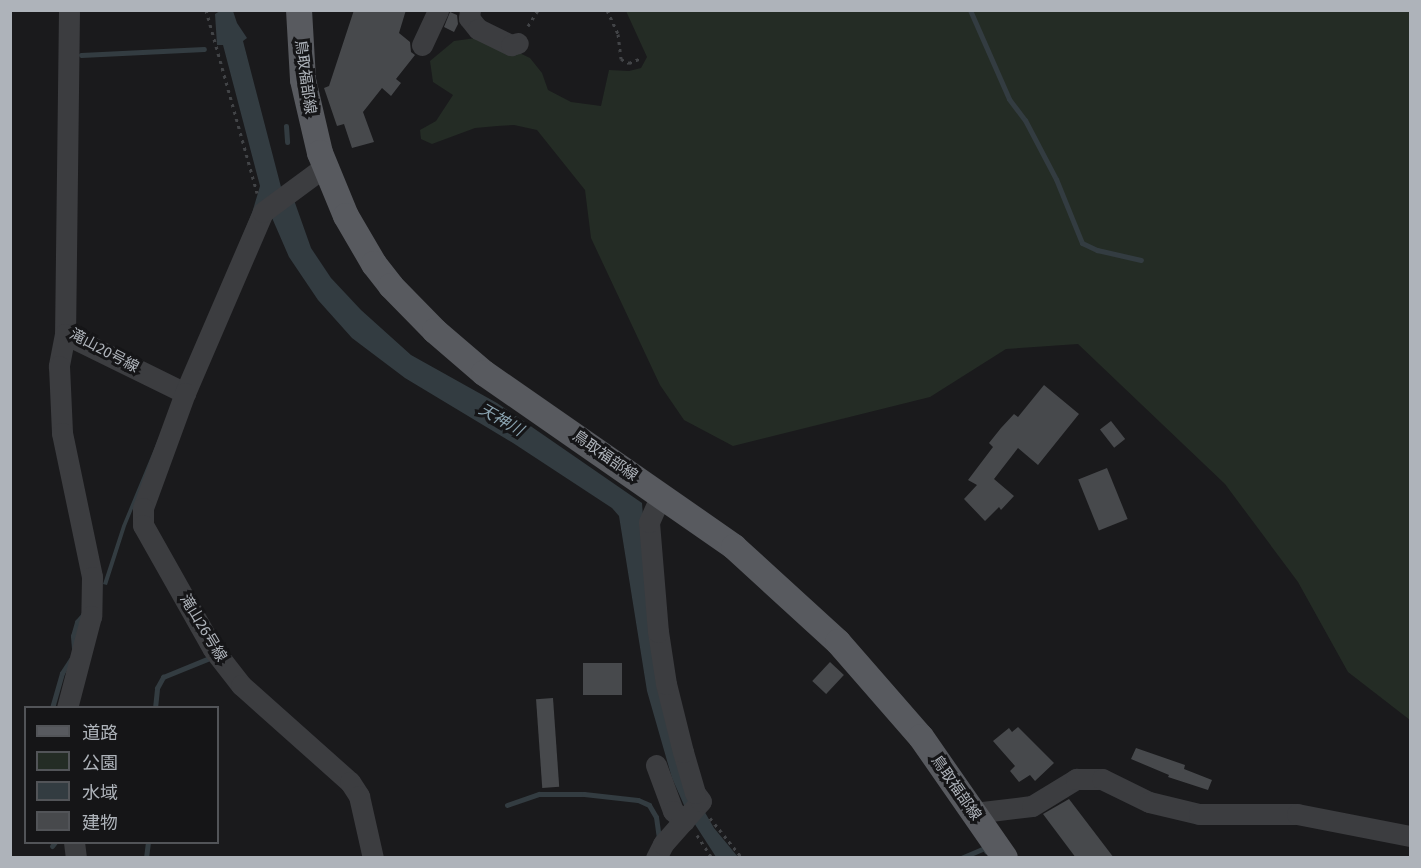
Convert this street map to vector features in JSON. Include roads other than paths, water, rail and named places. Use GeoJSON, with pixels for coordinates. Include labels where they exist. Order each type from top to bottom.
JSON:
{"type":"FeatureCollection","features":[{"type":"Feature","properties":{"kind":"main road","name":"鳥取福部線"},"geometry":{"type":"LineString","coordinates":[[299,10],[303,80],[324,167],[346,216],[365,249],[411,308],[484,373],[734,547],[838,642],[921,737],[1005,858]]}},
{"type":"Feature","properties":{"kind":"street","name":"滝山20号線"},"geometry":{"type":"LineString","coordinates":[[69,10],[65,334],[185,393]]}},
{"type":"Feature","properties":{"kind":"street"},"geometry":{"type":"LineString","coordinates":[[422,45],[438,10]]}},
{"type":"Feature","properties":{"kind":"street"},"geometry":{"type":"LineString","coordinates":[[466,12],[472,24],[478,29],[511,45],[518,43]]}},
{"type":"Feature","properties":{"kind":"street"},"geometry":{"type":"LineString","coordinates":[[185,393],[265,210],[324,167]]}},
{"type":"Feature","properties":{"kind":"street"},"geometry":{"type":"LineString","coordinates":[[65,334],[59,366],[62,433],[92,577],[91,616],[68,706]]}},
{"type":"Feature","properties":{"kind":"street","name":"滝山26号線"},"geometry":{"type":"LineString","coordinates":[[185,393],[143,508],[143,525],[213,649],[241,686],[350,782],[360,796],[373,858]]}},
{"type":"Feature","properties":{"kind":"street"},"geometry":{"type":"LineString","coordinates":[[656,858],[663,844],[693,810],[695,793],[666,684],[658,632],[648,522],[661,495]]}},
{"type":"Feature","properties":{"kind":"street"},"geometry":{"type":"LineString","coordinates":[[656,765],[673,811],[693,810]]}},
{"type":"Feature","properties":{"kind":"street"},"geometry":{"type":"LineString","coordinates":[[974,813],[1032,806],[1076,780],[1102,779],[1149,802],[1199,814],[1298,814],[1410,836]]}},
{"type":"Feature","properties":{"kind":"water","name":"天神川"},"geometry":{"type":"Polygon","coordinates":[[[220,11],[233,11],[237,23],[247,38],[243,41],[281,187],[294,200],[311,248],[331,278],[361,310],[411,355],[497,403],[642,503],[645,543],[703,809],[714,828],[738,857],[716,857],[687,812],[672,778],[647,691],[619,516],[612,508],[513,443],[405,378],[352,338],[318,300],[289,257],[266,204],[162,437],[126,526],[107,585],[103,584],[122,526],[252,213],[260,186],[223,45],[217,45],[215,14],[220,11]]]}},
{"type":"Feature","properties":{"kind":"waterway"},"geometry":{"type":"LineString","coordinates":[[970,10],[1009,99],[1025,120],[1056,179],[1082,243],[1097,250],[1141,260]]}},
{"type":"Feature","properties":{"kind":"waterway"},"geometry":{"type":"LineString","coordinates":[[81,55],[204,49]]}},
{"type":"Feature","properties":{"kind":"waterway"},"geometry":{"type":"LineString","coordinates":[[286,126],[287,142]]}},
{"type":"Feature","properties":{"kind":"waterway"},"geometry":{"type":"LineString","coordinates":[[74,648],[73,636],[77,622],[83,615]]}},
{"type":"Feature","properties":{"kind":"waterway"},"geometry":{"type":"LineString","coordinates":[[53,706],[62,673],[71,659]]}},
{"type":"Feature","properties":{"kind":"waterway"},"geometry":{"type":"LineString","coordinates":[[155,706],[157,688],[163,677],[207,659]]}},
{"type":"Feature","properties":{"kind":"waterway"},"geometry":{"type":"LineString","coordinates":[[507,805],[539,794],[584,794],[638,800],[649,805],[656,817],[659,839]]}},
{"type":"Feature","properties":{"kind":"waterway"},"geometry":{"type":"LineString","coordinates":[[146,858],[148,844]]}},
{"type":"Feature","properties":{"kind":"waterway"},"geometry":{"type":"LineString","coordinates":[[961,858],[984,848],[986,851]]}}]}
